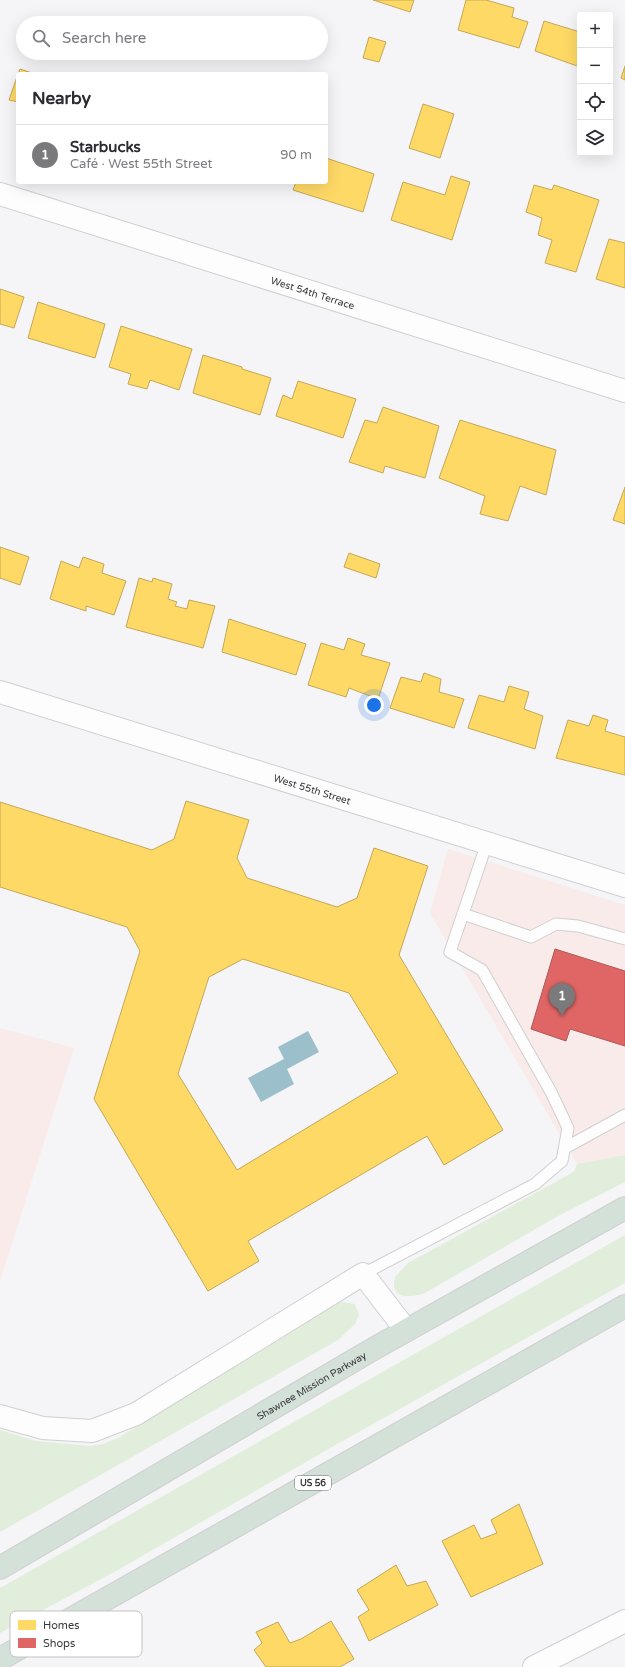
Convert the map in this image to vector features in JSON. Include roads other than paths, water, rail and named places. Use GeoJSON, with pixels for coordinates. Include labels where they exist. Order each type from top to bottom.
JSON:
{"type":"FeatureCollection","features":[{"type":"Feature","properties":{"kind":"highway","name":"Shawnee Mission Parkway"},"geometry":{"type":"LineString","coordinates":[[0,1568],[406,1330],[625,1208]]}},
{"type":"Feature","properties":{"kind":"highway","name":"US 56"},"geometry":{"type":"LineString","coordinates":[[85,1611],[625,1306]]}},
{"type":"Feature","properties":{"kind":"highway","name":"US 56"},"geometry":{"type":"LineString","coordinates":[[0,1659],[10,1653]]}},
{"type":"Feature","properties":{"kind":"street","name":"West 54th Terrace"},"geometry":{"type":"LineString","coordinates":[[0,194],[625,391]]}},
{"type":"Feature","properties":{"kind":"street","name":"West 55th Street"},"geometry":{"type":"LineString","coordinates":[[0,692],[625,886]]}},
{"type":"Feature","properties":{"kind":"street"},"geometry":{"type":"LineString","coordinates":[[0,1416],[43,1428],[92,1431],[129,1417],[363,1274],[406,1330]]}},
{"type":"Feature","properties":{"kind":"street"},"geometry":{"type":"LineString","coordinates":[[534,1667],[625,1621]]}},
{"type":"Feature","properties":{"kind":"lane"},"geometry":{"type":"LineString","coordinates":[[363,1274],[534,1184],[562,1161],[568,1128],[551,1092],[482,970],[450,952],[487,843]]}},
{"type":"Feature","properties":{"kind":"lane"},"geometry":{"type":"LineString","coordinates":[[463,914],[531,937],[556,924],[578,926],[625,940]]}},
{"type":"Feature","properties":{"kind":"lane"},"geometry":{"type":"LineString","coordinates":[[565,1148],[625,1115]]}},
{"type":"Feature","properties":{"kind":"water"},"geometry":{"type":"Polygon","coordinates":[[[308,1031],[319,1052],[287,1069],[294,1084],[261,1102],[248,1078],[284,1059],[278,1047],[308,1031]]]}},
{"type":"Feature","properties":{"kind":"place","name":"Starbucks"},"geometry":{"type":"Point","coordinates":[562,1016]}}]}
